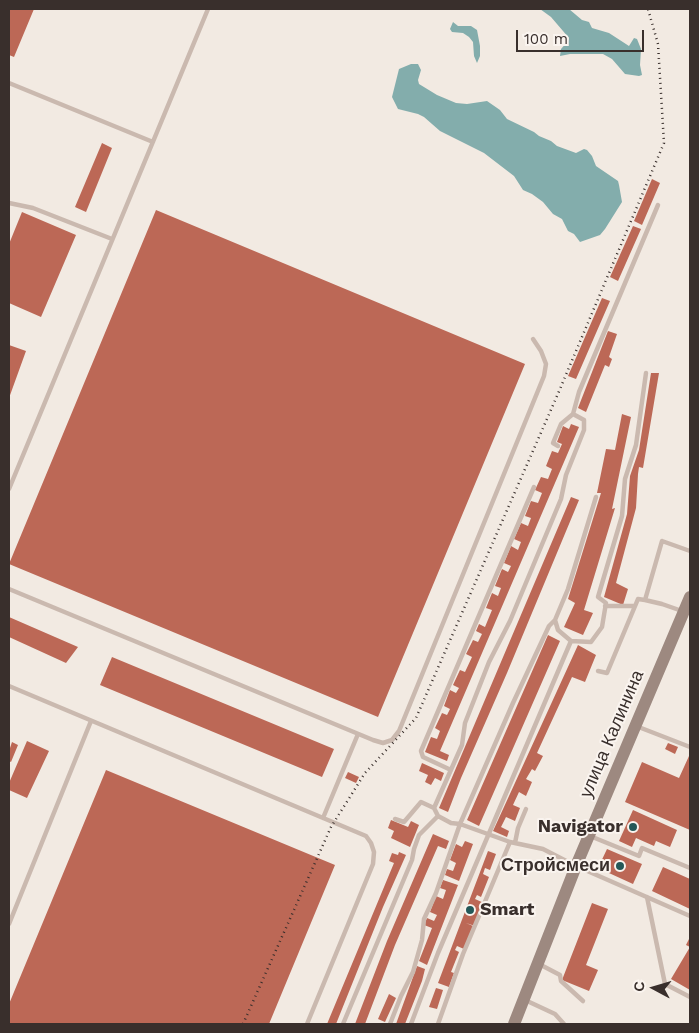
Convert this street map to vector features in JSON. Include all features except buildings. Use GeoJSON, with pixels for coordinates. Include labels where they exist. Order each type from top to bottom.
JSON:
{"type":"FeatureCollection","features":[{"type":"Feature","properties":{"kind":"street","name":"улица Калинина"},"geometry":{"type":"LineString","coordinates":[[514,1024],[576,866],[690,597]]}},
{"type":"Feature","properties":{"kind":"lane"},"geometry":{"type":"LineString","coordinates":[[9,488],[208,9]]}},
{"type":"Feature","properties":{"kind":"lane"},"geometry":{"type":"LineString","coordinates":[[9,83],[153,142]]}},
{"type":"Feature","properties":{"kind":"lane"},"geometry":{"type":"LineString","coordinates":[[9,203],[33,208],[112,239]]}},
{"type":"Feature","properties":{"kind":"lane"},"geometry":{"type":"LineString","coordinates":[[558,446],[553,443],[561,424],[573,414],[579,392],[658,205]]}},
{"type":"Feature","properties":{"kind":"lane"},"geometry":{"type":"LineString","coordinates":[[9,589],[358,734],[383,743],[392,740],[399,731],[544,376],[546,364],[541,351],[533,339]]}},
{"type":"Feature","properties":{"kind":"lane"},"geometry":{"type":"LineString","coordinates":[[555,620],[558,630],[570,640],[591,642],[602,627],[606,603],[598,596],[622,516],[625,479],[636,445],[646,373]]}},
{"type":"Feature","properties":{"kind":"lane"},"geometry":{"type":"LineString","coordinates":[[434,808],[462,745],[465,723],[489,662],[510,621],[561,499],[566,475],[584,430],[584,420],[573,414]]}},
{"type":"Feature","properties":{"kind":"lane"},"geometry":{"type":"LineString","coordinates":[[451,770],[423,757],[421,751],[534,487]]}},
{"type":"Feature","properties":{"kind":"lane"},"geometry":{"type":"LineString","coordinates":[[390,1024],[413,972],[422,940],[424,919],[436,893],[460,824],[513,703],[549,626],[555,620],[568,589],[596,497]]}},
{"type":"Feature","properties":{"kind":"lane"},"geometry":{"type":"LineString","coordinates":[[645,600],[662,541],[690,550]]}},
{"type":"Feature","properties":{"kind":"lane"},"geometry":{"type":"LineString","coordinates":[[598,671],[607,673],[638,599],[662,604],[684,612]]}},
{"type":"Feature","properties":{"kind":"lane"},"geometry":{"type":"LineString","coordinates":[[605,606],[635,606]]}},
{"type":"Feature","properties":{"kind":"lane"},"geometry":{"type":"LineString","coordinates":[[412,1024],[438,953],[570,640]]}},
{"type":"Feature","properties":{"kind":"lane"},"geometry":{"type":"LineString","coordinates":[[9,686],[366,836],[374,852],[373,864],[307,1024]]}},
{"type":"Feature","properties":{"kind":"lane"},"geometry":{"type":"LineString","coordinates":[[9,924],[91,721]]}},
{"type":"Feature","properties":{"kind":"lane"},"geometry":{"type":"LineString","coordinates":[[635,725],[690,747]]}},
{"type":"Feature","properties":{"kind":"lane"},"geometry":{"type":"LineString","coordinates":[[323,818],[358,734]]}},
{"type":"Feature","properties":{"kind":"lane"},"geometry":{"type":"LineString","coordinates":[[395,819],[404,822],[421,802],[434,808],[438,816],[451,823],[460,824],[513,843],[543,849],[576,866],[690,916]]}},
{"type":"Feature","properties":{"kind":"lane"},"geometry":{"type":"LineString","coordinates":[[438,1024],[463,954],[513,843],[526,809]]}},
{"type":"Feature","properties":{"kind":"lane"},"geometry":{"type":"LineString","coordinates":[[343,1024],[412,860],[420,835],[438,816]]}},
{"type":"Feature","properties":{"kind":"lane"},"geometry":{"type":"LineString","coordinates":[[589,836],[639,856],[642,848],[690,868]]}},
{"type":"Feature","properties":{"kind":"lane"},"geometry":{"type":"LineString","coordinates":[[647,897],[665,984],[690,997]]}},
{"type":"Feature","properties":{"kind":"lane"},"geometry":{"type":"LineString","coordinates":[[537,963],[560,975],[561,981],[583,1001]]}},
{"type":"Feature","properties":{"kind":"lane"},"geometry":{"type":"LineString","coordinates":[[523,1000],[555,1014],[564,1024]]}},
{"type":"Feature","properties":{"kind":"water"},"geometry":{"type":"Polygon","coordinates":[[[540,9],[569,9],[582,20],[589,22],[592,28],[609,33],[629,46],[634,38],[637,39],[641,49],[640,65],[642,75],[625,74],[612,59],[603,54],[570,54],[560,56],[561,49],[569,38],[551,17],[540,9]]]}},
{"type":"Feature","properties":{"kind":"water"},"geometry":{"type":"Polygon","coordinates":[[[453,22],[458,26],[471,26],[477,30],[480,56],[477,63],[474,56],[473,42],[463,33],[452,32],[450,29],[453,22]]]}},
{"type":"Feature","properties":{"kind":"water"},"geometry":{"type":"Polygon","coordinates":[[[411,64],[418,64],[421,70],[418,80],[419,84],[437,95],[456,103],[467,104],[487,101],[500,110],[507,119],[551,141],[557,146],[576,153],[584,149],[587,150],[596,166],[618,181],[622,202],[600,235],[580,242],[574,234],[568,231],[562,219],[553,214],[543,202],[523,190],[514,176],[484,153],[440,131],[424,117],[398,109],[392,97],[399,69],[411,64]]]}},
{"type":"Feature","properties":{"kind":"railway"},"geometry":{"type":"LineString","coordinates":[[243,1024],[331,827],[365,773],[416,718],[557,396],[664,143],[658,44],[648,9]]}},
{"type":"Feature","properties":{"kind":"place","name":"Navigator"},"geometry":{"type":"Point","coordinates":[633,827]}},
{"type":"Feature","properties":{"kind":"place","name":"Стройсмеси"},"geometry":{"type":"Point","coordinates":[620,866]}},
{"type":"Feature","properties":{"kind":"place","name":"Smart"},"geometry":{"type":"Point","coordinates":[470,910]}}]}
